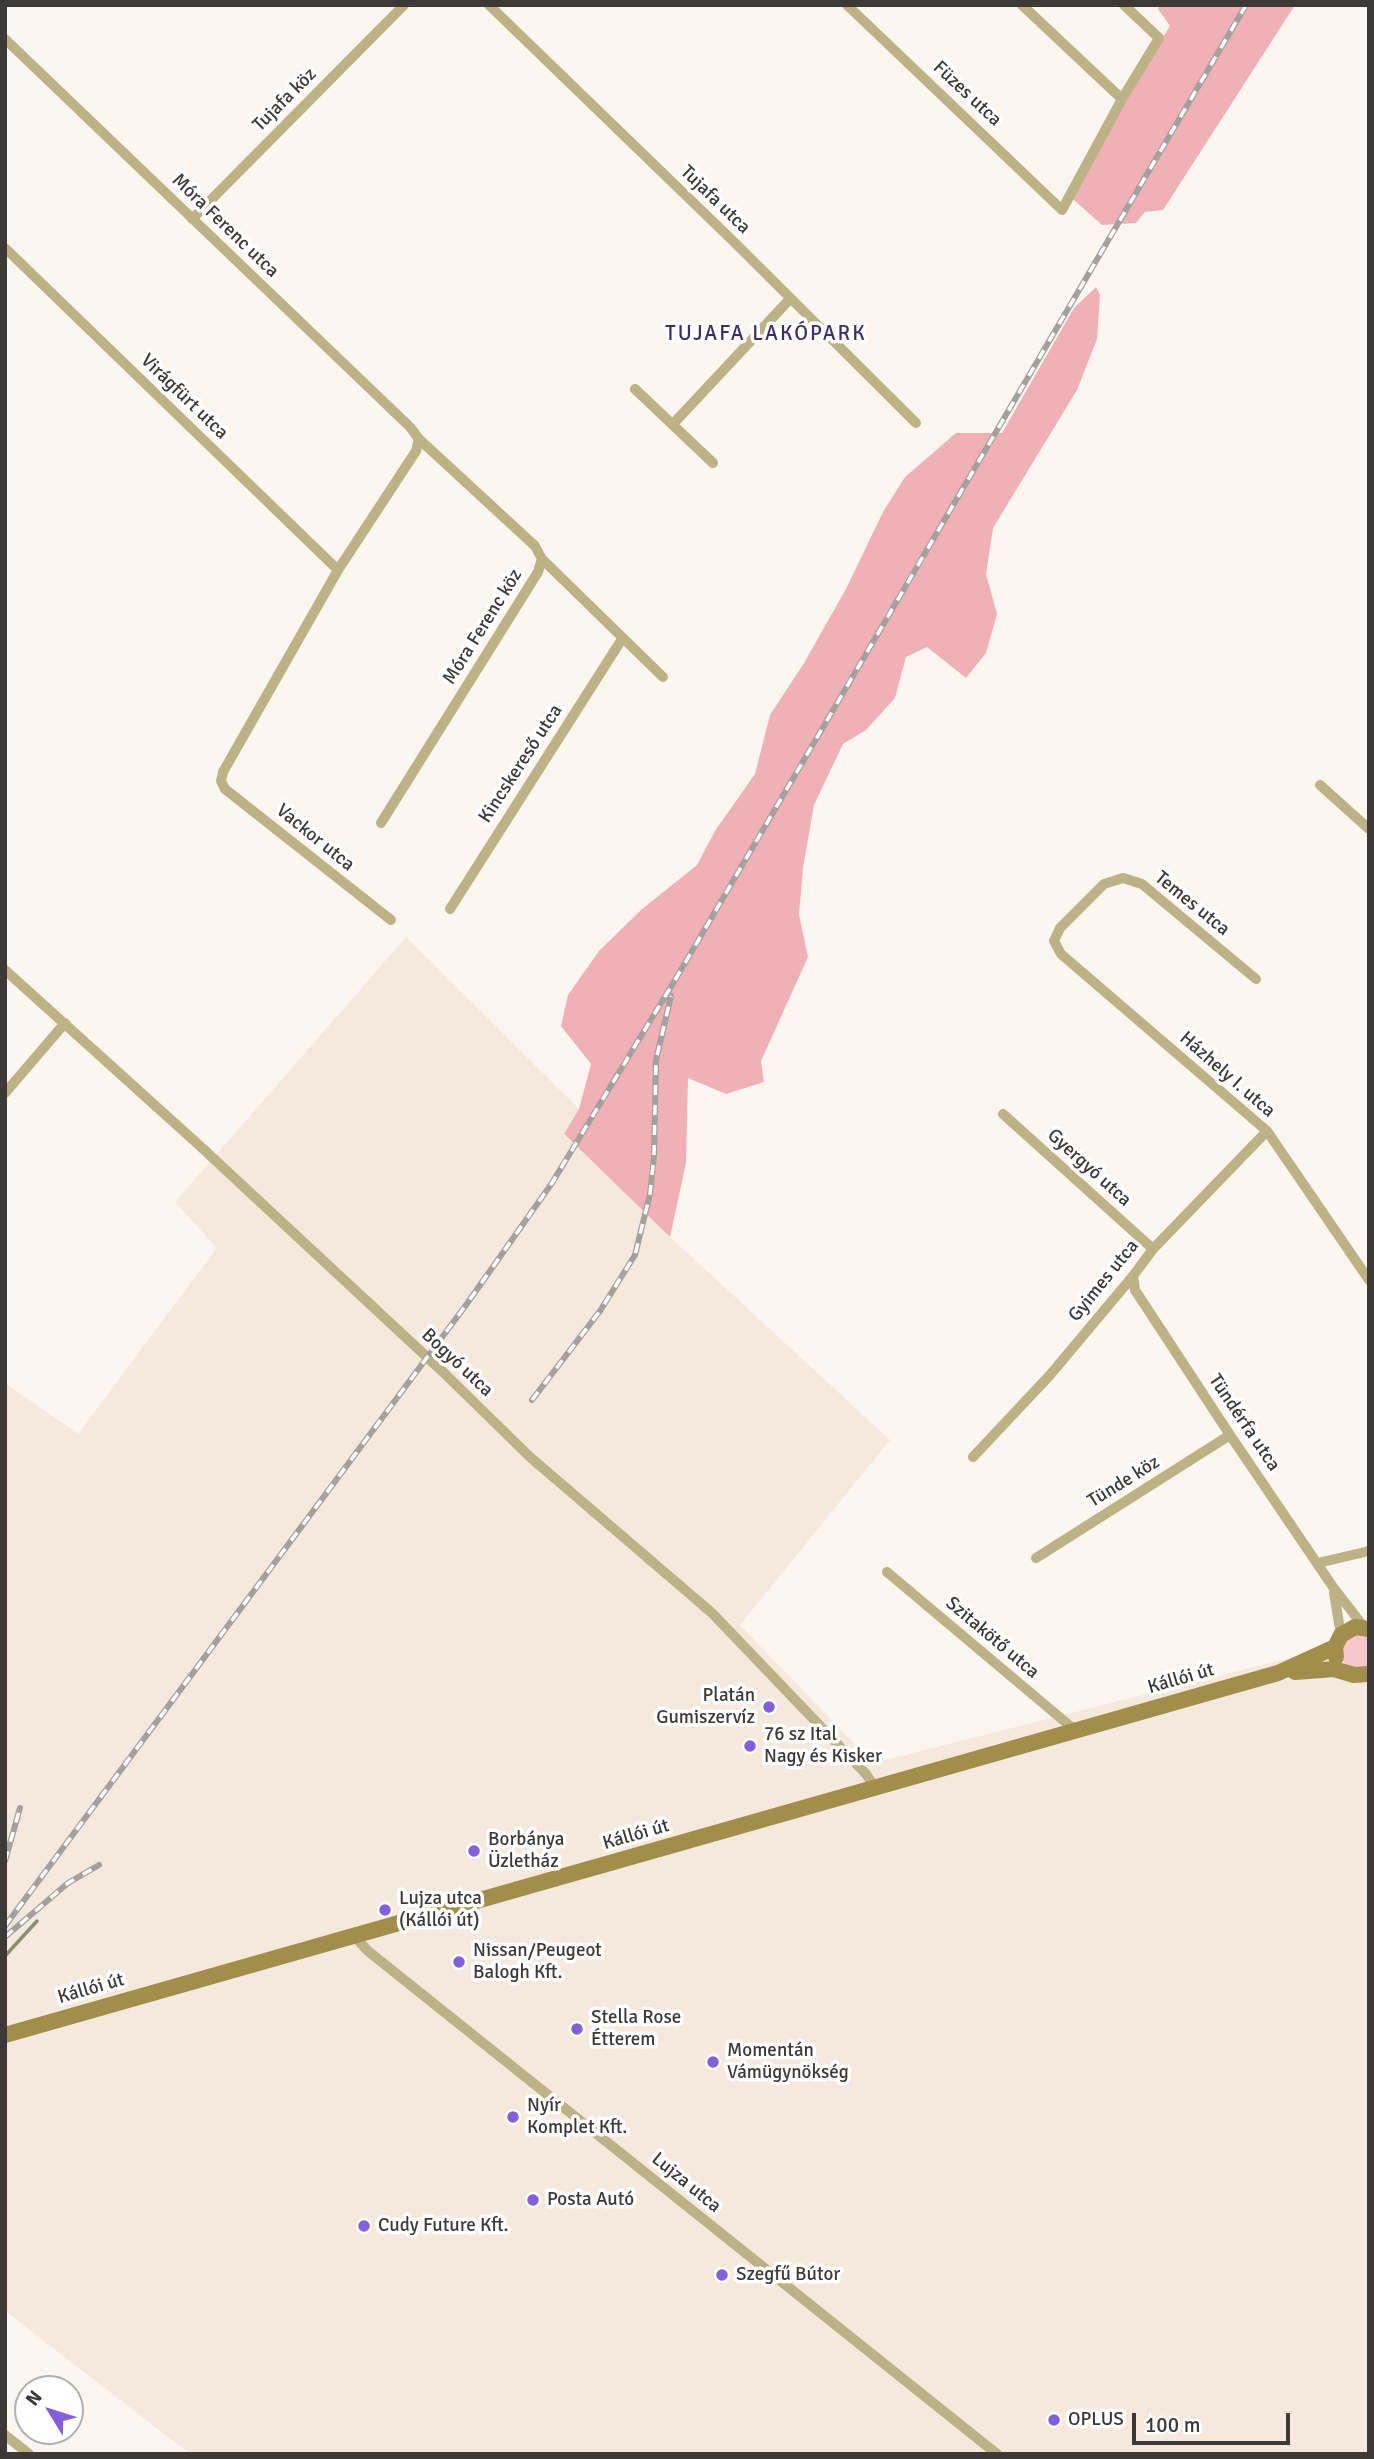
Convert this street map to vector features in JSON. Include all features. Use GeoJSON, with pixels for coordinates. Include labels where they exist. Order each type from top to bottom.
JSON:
{"type":"FeatureCollection","features":[{"type":"Feature","properties":{"kind":"main road","name":"Kállói út"},"geometry":{"type":"LineString","coordinates":[[1278,1673],[1338,1641],[1347,1630],[1366,1628]]}},
{"type":"Feature","properties":{"kind":"main road"},"geometry":{"type":"LineString","coordinates":[[1338,1641],[1338,1664],[1344,1671]]}},
{"type":"Feature","properties":{"kind":"main road","name":"Kállói út"},"geometry":{"type":"LineString","coordinates":[[5,2035],[1278,1673],[1318,1669],[1344,1671],[1354,1675],[1369,1674]]}},
{"type":"Feature","properties":{"kind":"street","name":"Tujafa köz"},"geometry":{"type":"LineString","coordinates":[[192,219],[404,5]]}},
{"type":"Feature","properties":{"kind":"street","name":"Tujafa utca"},"geometry":{"type":"LineString","coordinates":[[489,5],[732,240],[789,300],[915,423]]}},
{"type":"Feature","properties":{"kind":"street","name":"Füzes utca"},"geometry":{"type":"LineString","coordinates":[[847,5],[1071,219]]}},
{"type":"Feature","properties":{"kind":"street"},"geometry":{"type":"LineString","coordinates":[[1022,5],[1122,100]]}},
{"type":"Feature","properties":{"kind":"street"},"geometry":{"type":"LineString","coordinates":[[1062,210],[1159,38],[1124,5]]}},
{"type":"Feature","properties":{"kind":"street","name":"Móra Ferenc utca"},"geometry":{"type":"LineString","coordinates":[[5,39],[410,427],[419,439]]}},
{"type":"Feature","properties":{"kind":"street","name":"Virágfürt utca"},"geometry":{"type":"LineString","coordinates":[[5,248],[338,570]]}},
{"type":"Feature","properties":{"kind":"street"},"geometry":{"type":"LineString","coordinates":[[673,424],[789,300]]}},
{"type":"Feature","properties":{"kind":"street"},"geometry":{"type":"LineString","coordinates":[[635,389],[713,463]]}},
{"type":"Feature","properties":{"kind":"street"},"geometry":{"type":"LineString","coordinates":[[338,570],[416,451],[419,439]]}},
{"type":"Feature","properties":{"kind":"street","name":"Móra Ferenc köz"},"geometry":{"type":"LineString","coordinates":[[381,823],[538,572],[542,558],[535,546],[419,439]]}},
{"type":"Feature","properties":{"kind":"street"},"geometry":{"type":"LineString","coordinates":[[542,558],[663,677]]}},
{"type":"Feature","properties":{"kind":"street","name":"Vackor utca"},"geometry":{"type":"LineString","coordinates":[[338,570],[223,772],[221,780],[225,789],[391,920]]}},
{"type":"Feature","properties":{"kind":"street","name":"Kincskereső utca"},"geometry":{"type":"LineString","coordinates":[[450,909],[622,639]]}},
{"type":"Feature","properties":{"kind":"street"},"geometry":{"type":"LineString","coordinates":[[1320,785],[1369,829]]}},
{"type":"Feature","properties":{"kind":"street","name":"Temes utca"},"geometry":{"type":"LineString","coordinates":[[1060,954],[1054,941],[1060,928],[1104,884],[1123,878],[1142,884],[1256,979]]}},
{"type":"Feature","properties":{"kind":"street","name":"Házhely I. utca"},"geometry":{"type":"LineString","coordinates":[[1060,954],[1267,1131],[1369,1280]]}},
{"type":"Feature","properties":{"kind":"street","name":"Bogyó utca"},"geometry":{"type":"LineString","coordinates":[[5,970],[443,1373],[530,1457],[712,1613],[866,1774],[876,1789]]}},
{"type":"Feature","properties":{"kind":"street"},"geometry":{"type":"LineString","coordinates":[[5,1093],[65,1023]]}},
{"type":"Feature","properties":{"kind":"street","name":"Gyergyó utca"},"geometry":{"type":"LineString","coordinates":[[1003,1114],[1153,1249]]}},
{"type":"Feature","properties":{"kind":"street","name":"Gyimes utca"},"geometry":{"type":"LineString","coordinates":[[973,1457],[1050,1375],[1153,1249],[1267,1131]]}},
{"type":"Feature","properties":{"kind":"street","name":"Tündérfa utca"},"geometry":{"type":"LineString","coordinates":[[1133,1276],[1135,1290],[1230,1436],[1333,1587],[1366,1628]]}},
{"type":"Feature","properties":{"kind":"street","name":"Tünde köz"},"geometry":{"type":"LineString","coordinates":[[1036,1558],[1230,1436]]}},
{"type":"Feature","properties":{"kind":"street"},"geometry":{"type":"LineString","coordinates":[[1318,1563],[1369,1550]]}},
{"type":"Feature","properties":{"kind":"street","name":"Szitakötő utca"},"geometry":{"type":"LineString","coordinates":[[887,1572],[1076,1731]]}},
{"type":"Feature","properties":{"kind":"street","name":"Tündérfa utca"},"geometry":{"type":"LineString","coordinates":[[1333,1587],[1338,1641]]}},
{"type":"Feature","properties":{"kind":"street","name":"Lujza utca"},"geometry":{"type":"LineString","coordinates":[[355,1937],[368,1951],[997,2454]]}},
{"type":"Feature","properties":{"kind":"street"},"geometry":{"type":"LineString","coordinates":[[5,2435],[29,2454]]}},
{"type":"Feature","properties":{"kind":"shaded area"},"geometry":{"type":"Polygon","coordinates":[[[1160,5],[1295,5],[1163,210],[1145,212],[1136,223],[1102,225],[1066,193],[1170,26],[1158,9],[1160,5]]]}},
{"type":"Feature","properties":{"kind":"shaded area"},"geometry":{"type":"Polygon","coordinates":[[[1096,287],[1100,295],[1097,339],[1077,390],[993,528],[986,574],[997,614],[986,653],[966,678],[927,647],[906,657],[895,698],[866,730],[843,744],[814,805],[803,868],[799,915],[808,957],[761,1061],[764,1082],[726,1094],[688,1078],[686,1163],[670,1237],[564,1134],[579,1109],[591,1064],[561,1026],[568,995],[599,951],[641,910],[697,865],[715,831],[755,774],[770,715],[804,663],[846,589],[883,512],[905,477],[956,433],[1002,433],[1074,308],[1096,287]]]}},
{"type":"Feature","properties":{"kind":"shaded area"},"geometry":{"type":"Polygon","coordinates":[[[406,937],[579,1109],[564,1135],[890,1440],[740,1625],[873,1763],[1369,1638],[1369,2454],[190,2454],[5,2311],[5,1383],[78,1434],[217,1248],[175,1202],[406,937]]]}},
{"type":"Feature","properties":{"kind":"shaded area"},"geometry":{"type":"Polygon","coordinates":[[[1351,1634],[1369,1635],[1369,1667],[1363,1670],[1348,1666],[1344,1662],[1342,1647],[1351,1634]]]}},
{"type":"Feature","properties":{"kind":"waterway"},"geometry":{"type":"LineString","coordinates":[[5,1956],[37,1921]]}},
{"type":"Feature","properties":{"kind":"railway"},"geometry":{"type":"LineString","coordinates":[[5,1926],[466,1305],[552,1183],[675,980],[1246,5]]}},
{"type":"Feature","properties":{"kind":"railway"},"geometry":{"type":"LineString","coordinates":[[532,1400],[600,1311],[635,1255],[650,1194],[654,1156],[656,1060],[671,996]]}},
{"type":"Feature","properties":{"kind":"railway"},"geometry":{"type":"LineString","coordinates":[[5,1861],[20,1808]]}},
{"type":"Feature","properties":{"kind":"railway"},"geometry":{"type":"LineString","coordinates":[[5,1937],[68,1883],[99,1865]]}},
{"type":"Feature","properties":{"kind":"place","name":"Platán Gumiszervíz"},"geometry":{"type":"Point","coordinates":[769,1707]}},
{"type":"Feature","properties":{"kind":"place","name":"76 sz Ital Nagy és Kisker"},"geometry":{"type":"Point","coordinates":[750,1746]}},
{"type":"Feature","properties":{"kind":"place","name":"Borbánya Üzletház"},"geometry":{"type":"Point","coordinates":[474,1851]}},
{"type":"Feature","properties":{"kind":"place","name":"Lujza utca (Kállói út)"},"geometry":{"type":"Point","coordinates":[385,1910]}},
{"type":"Feature","properties":{"kind":"place","name":"Nissan/Peugeot Balogh Kft."},"geometry":{"type":"Point","coordinates":[459,1962]}},
{"type":"Feature","properties":{"kind":"place","name":"Stella Rose Étterem"},"geometry":{"type":"Point","coordinates":[577,2029]}},
{"type":"Feature","properties":{"kind":"place","name":"Momentán Vámügynökség"},"geometry":{"type":"Point","coordinates":[713,2062]}},
{"type":"Feature","properties":{"kind":"place","name":"Nyír Komplet Kft."},"geometry":{"type":"Point","coordinates":[513,2117]}},
{"type":"Feature","properties":{"kind":"place","name":"Posta Autó"},"geometry":{"type":"Point","coordinates":[533,2200]}},
{"type":"Feature","properties":{"kind":"place","name":"Cudy Future Kft."},"geometry":{"type":"Point","coordinates":[364,2226]}},
{"type":"Feature","properties":{"kind":"place","name":"Szegfű Bútor"},"geometry":{"type":"Point","coordinates":[722,2275]}},
{"type":"Feature","properties":{"kind":"place","name":"OPLUS"},"geometry":{"type":"Point","coordinates":[1054,2420]}},
{"type":"Feature","properties":{"kind":"district","name":"TUJAFA LAKÓPARK"},"geometry":{"type":"Point","coordinates":[766,334]}}]}
